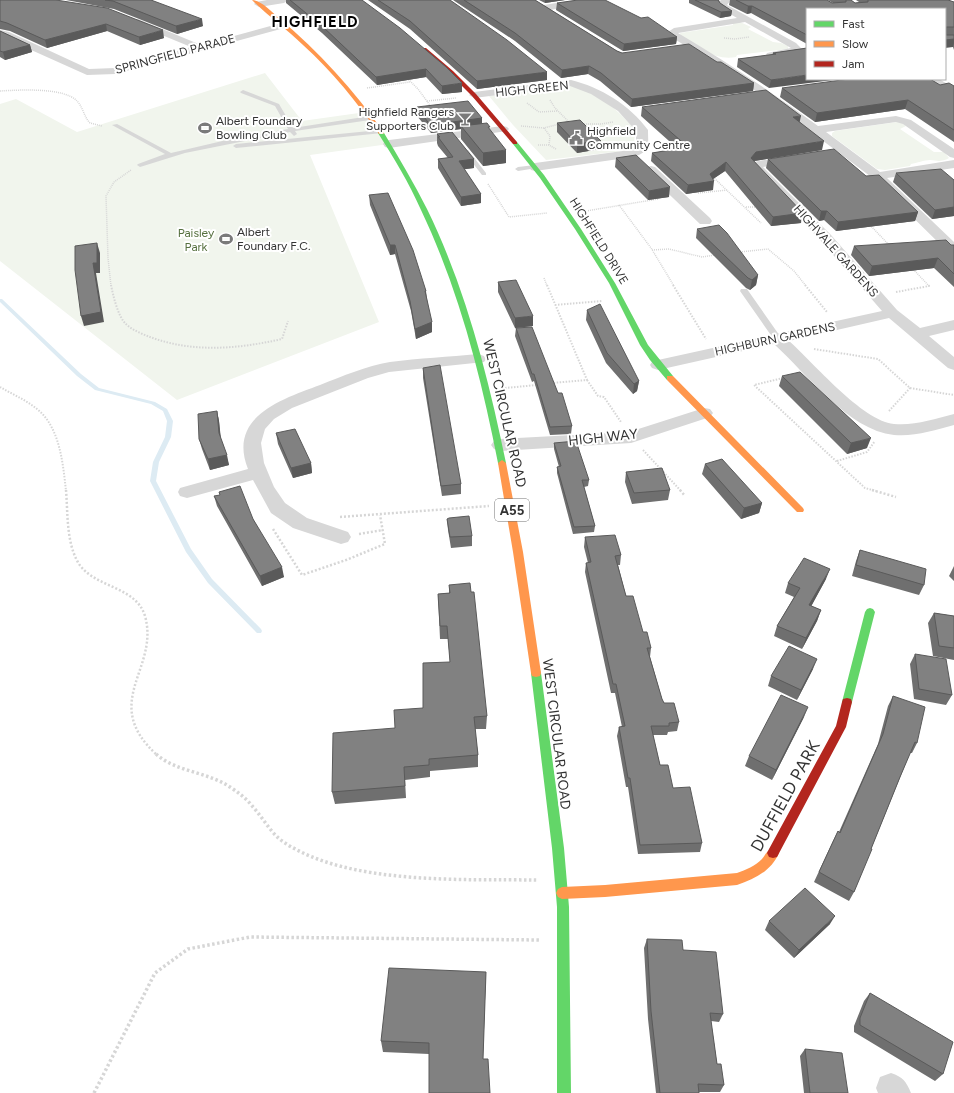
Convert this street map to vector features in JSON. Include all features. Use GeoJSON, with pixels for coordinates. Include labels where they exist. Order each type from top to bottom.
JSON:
{"type":"FeatureCollection","features":[{"type":"Feature","properties":{"kind":"main road","name":"WEST CIRCULAR ROAD"},"geometry":{"type":"LineString","coordinates":[[257,2],[285,25],[350,91],[389,144],[417,194],[440,244],[458,290],[478,359],[500,445],[511,504],[538,687],[561,880],[564,940],[564,1093]]}},
{"type":"Feature","properties":{"kind":"main road","name":"HIGHFIELD DRIVE"},"geometry":{"type":"LineString","coordinates":[[416,42],[451,72],[474,95],[536,167],[582,232],[613,285],[644,346],[658,365],[800,510]]}},
{"type":"Feature","properties":{"kind":"main road","name":"DUFFIELD PARK"},"geometry":{"type":"LineString","coordinates":[[562,893],[605,891],[730,880],[746,878],[759,870],[770,859],[841,727],[870,612]]}},
{"type":"Feature","properties":{"kind":"street"},"geometry":{"type":"LineString","coordinates":[[257,2],[284,0]]}},
{"type":"Feature","properties":{"kind":"street"},"geometry":{"type":"LineString","coordinates":[[544,8],[589,0]]}},
{"type":"Feature","properties":{"kind":"street"},"geometry":{"type":"LineString","coordinates":[[727,0],[722,3],[722,6],[793,45],[797,49],[790,52],[759,57]]}},
{"type":"Feature","properties":{"kind":"street"},"geometry":{"type":"LineString","coordinates":[[534,3],[555,15]]}},
{"type":"Feature","properties":{"kind":"street"},"geometry":{"type":"LineString","coordinates":[[747,19],[677,30],[673,32],[674,35],[693,47],[773,93],[816,130],[878,176],[954,250]]}},
{"type":"Feature","properties":{"kind":"street"},"geometry":{"type":"LineString","coordinates":[[132,20],[201,48]]}},
{"type":"Feature","properties":{"kind":"street","name":"SPRINGFIELD PARADE"},"geometry":{"type":"LineString","coordinates":[[0,33],[6,34],[83,70],[95,72],[115,71],[285,25]]}},
{"type":"Feature","properties":{"kind":"street"},"geometry":{"type":"LineString","coordinates":[[675,49],[693,47]]}},
{"type":"Feature","properties":{"kind":"street"},"geometry":{"type":"LineString","coordinates":[[721,63],[736,61]]}},
{"type":"Feature","properties":{"kind":"street"},"geometry":{"type":"LineString","coordinates":[[933,80],[954,92]]}},
{"type":"Feature","properties":{"kind":"street","name":"HIGH GREEN"},"geometry":{"type":"LineString","coordinates":[[474,95],[554,82],[575,84],[595,92],[632,114],[642,130],[642,148],[633,153]]}},
{"type":"Feature","properties":{"kind":"street"},"geometry":{"type":"LineString","coordinates":[[747,96],[773,93]]}},
{"type":"Feature","properties":{"kind":"street"},"geometry":{"type":"LineString","coordinates":[[816,130],[896,119],[908,122],[954,154]]}},
{"type":"Feature","properties":{"kind":"street"},"geometry":{"type":"LineString","coordinates":[[389,144],[456,138],[503,129]]}},
{"type":"Feature","properties":{"kind":"street"},"geometry":{"type":"LineString","coordinates":[[824,154],[843,151]]}},
{"type":"Feature","properties":{"kind":"street"},"geometry":{"type":"LineString","coordinates":[[536,167],[633,153],[705,221]]}},
{"type":"Feature","properties":{"kind":"street","name":"HIGHVALE GARDENS"},"geometry":{"type":"LineString","coordinates":[[810,156],[765,163],[758,165],[757,168],[821,233],[892,313]]}},
{"type":"Feature","properties":{"kind":"street"},"geometry":{"type":"LineString","coordinates":[[878,176],[954,164]]}},
{"type":"Feature","properties":{"kind":"street"},"geometry":{"type":"LineString","coordinates":[[892,313],[954,364]]}},
{"type":"Feature","properties":{"kind":"street","name":"HIGHBURN GARDENS"},"geometry":{"type":"LineString","coordinates":[[658,365],[716,352],[781,342],[840,325],[892,313]]}},
{"type":"Feature","properties":{"kind":"street"},"geometry":{"type":"LineString","coordinates":[[916,334],[954,325]]}},
{"type":"Feature","properties":{"kind":"street"},"geometry":{"type":"LineString","coordinates":[[781,342],[857,413],[881,426],[912,430],[954,419]]}},
{"type":"Feature","properties":{"kind":"street"},"geometry":{"type":"LineString","coordinates":[[341,536],[300,523],[278,508],[265,487],[256,463],[252,443],[257,428],[268,415],[286,404],[362,374],[389,367],[478,359]]}},
{"type":"Feature","properties":{"kind":"street","name":"HIGH WAY"},"geometry":{"type":"LineString","coordinates":[[500,445],[631,437],[704,413]]}},
{"type":"Feature","properties":{"kind":"street"},"geometry":{"type":"LineString","coordinates":[[187,492],[259,472]]}},
{"type":"Feature","properties":{"kind":"lane"},"geometry":{"type":"LineString","coordinates":[[243,92],[277,105],[298,141]]}},
{"type":"Feature","properties":{"kind":"lane"},"geometry":{"type":"LineString","coordinates":[[140,165],[169,154],[192,149],[291,129],[370,118]]}},
{"type":"Feature","properties":{"kind":"lane"},"geometry":{"type":"LineString","coordinates":[[115,125],[169,154]]}},
{"type":"Feature","properties":{"kind":"lane"},"geometry":{"type":"LineString","coordinates":[[192,149],[298,141],[380,132]]}},
{"type":"Feature","properties":{"kind":"lane"},"geometry":{"type":"LineString","coordinates":[[462,146],[484,174]]}},
{"type":"Feature","properties":{"kind":"lane"},"geometry":{"type":"LineString","coordinates":[[518,169],[536,167]]}},
{"type":"Feature","properties":{"kind":"lane"},"geometry":{"type":"LineString","coordinates":[[744,291],[781,342]]}},
{"type":"Feature","properties":{"kind":"path"},"geometry":{"type":"LineString","coordinates":[[405,77],[456,138]]}},
{"type":"Feature","properties":{"kind":"path"},"geometry":{"type":"LineString","coordinates":[[350,91],[410,82]]}},
{"type":"Feature","properties":{"kind":"path"},"geometry":{"type":"LineString","coordinates":[[554,82],[547,95],[558,111],[570,124]]}},
{"type":"Feature","properties":{"kind":"path"},"geometry":{"type":"LineString","coordinates":[[0,91],[32,91],[67,96],[79,102],[86,119],[90,124],[99,126],[115,125]]}},
{"type":"Feature","properties":{"kind":"path"},"geometry":{"type":"LineString","coordinates":[[427,102],[474,95]]}},
{"type":"Feature","properties":{"kind":"path"},"geometry":{"type":"LineString","coordinates":[[530,105],[536,112],[542,113],[558,111]]}},
{"type":"Feature","properties":{"kind":"path"},"geometry":{"type":"LineString","coordinates":[[567,123],[601,124],[632,114]]}},
{"type":"Feature","properties":{"kind":"path"},"geometry":{"type":"LineString","coordinates":[[525,126],[544,128],[561,124]]}},
{"type":"Feature","properties":{"kind":"path"},"geometry":{"type":"LineString","coordinates":[[544,128],[550,136],[549,145]]}},
{"type":"Feature","properties":{"kind":"path"},"geometry":{"type":"LineString","coordinates":[[542,145],[549,145],[564,155],[581,152],[588,160]]}},
{"type":"Feature","properties":{"kind":"path"},"geometry":{"type":"LineString","coordinates":[[140,165],[117,179],[106,194],[108,269],[114,302],[126,324],[156,340],[194,348],[226,348],[262,345],[282,339],[288,321]]}},
{"type":"Feature","properties":{"kind":"path"},"geometry":{"type":"LineString","coordinates":[[484,174],[484,178],[509,217],[568,212],[645,201]]}},
{"type":"Feature","properties":{"kind":"path"},"geometry":{"type":"LineString","coordinates":[[713,176],[761,223]]}},
{"type":"Feature","properties":{"kind":"path"},"geometry":{"type":"LineString","coordinates":[[696,193],[728,190]]}},
{"type":"Feature","properties":{"kind":"path"},"geometry":{"type":"LineString","coordinates":[[619,205],[652,250],[716,352]]}},
{"type":"Feature","properties":{"kind":"path"},"geometry":{"type":"LineString","coordinates":[[746,207],[760,207]]}},
{"type":"Feature","properties":{"kind":"path"},"geometry":{"type":"LineString","coordinates":[[870,224],[891,247]]}},
{"type":"Feature","properties":{"kind":"path"},"geometry":{"type":"LineString","coordinates":[[652,250],[669,249],[702,257],[717,255]]}},
{"type":"Feature","properties":{"kind":"path"},"geometry":{"type":"LineString","coordinates":[[739,252],[768,249],[794,271],[829,315],[840,325]]}},
{"type":"Feature","properties":{"kind":"path"},"geometry":{"type":"LineString","coordinates":[[895,292],[929,286],[907,263]]}},
{"type":"Feature","properties":{"kind":"path"},"geometry":{"type":"LineString","coordinates":[[544,278],[586,380],[548,384]]}},
{"type":"Feature","properties":{"kind":"path"},"geometry":{"type":"LineString","coordinates":[[555,305],[588,302]]}},
{"type":"Feature","properties":{"kind":"path"},"geometry":{"type":"LineString","coordinates":[[781,342],[878,359],[910,388],[954,395]]}},
{"type":"Feature","properties":{"kind":"path"},"geometry":{"type":"LineString","coordinates":[[813,371],[754,385],[865,488],[896,497]]}},
{"type":"Feature","properties":{"kind":"path"},"geometry":{"type":"LineString","coordinates":[[486,389],[540,384]]}},
{"type":"Feature","properties":{"kind":"path"},"geometry":{"type":"LineString","coordinates":[[0,386],[39,410],[53,432],[63,460],[70,540],[73,552],[78,561],[84,570],[92,576],[131,598],[139,605],[144,613],[147,627],[147,643],[145,655],[131,695],[132,708],[134,720],[140,735],[161,758],[179,768],[219,780],[235,790],[256,810],[278,838],[317,861],[352,869],[394,875],[474,879],[561,880]]}},
{"type":"Feature","properties":{"kind":"path"},"geometry":{"type":"LineString","coordinates":[[837,461],[867,452],[881,426],[910,388]]}},
{"type":"Feature","properties":{"kind":"path"},"geometry":{"type":"LineString","coordinates":[[334,517],[511,504]]}},
{"type":"Feature","properties":{"kind":"path"},"geometry":{"type":"LineString","coordinates":[[341,536],[383,530]]}},
{"type":"Feature","properties":{"kind":"path"},"geometry":{"type":"LineString","coordinates":[[342,554],[346,560]]}},
{"type":"Feature","properties":{"kind":"path"},"geometry":{"type":"LineString","coordinates":[[94,1093],[155,973],[188,949],[250,937],[564,940]]}},
{"type":"Feature","properties":{"kind":"green space"},"geometry":{"type":"Polygon","coordinates":[[[740,22],[751,27],[748,29],[773,42],[788,46],[788,49],[737,55],[736,57],[728,58],[721,57],[701,49],[681,36],[680,33],[733,25],[733,23],[740,22]]]}},
{"type":"Feature","properties":{"kind":"green space","name":"Paisley Park"},"geometry":{"type":"Polygon","coordinates":[[[265,73],[302,121],[366,112],[389,144],[310,155],[379,322],[177,400],[0,261],[0,104],[16,99],[77,132],[265,73]]]}},
{"type":"Feature","properties":{"kind":"green space"},"geometry":{"type":"Polygon","coordinates":[[[569,85],[589,92],[620,114],[635,130],[634,147],[623,151],[546,160],[513,125],[489,96],[569,85]]]}},
{"type":"Feature","properties":{"kind":"green space"},"geometry":{"type":"Polygon","coordinates":[[[897,122],[906,126],[900,129],[934,152],[944,152],[949,158],[942,161],[925,160],[911,164],[910,166],[885,170],[877,169],[832,136],[832,133],[835,131],[897,122]]]}},
{"type":"Feature","properties":{"kind":"building"},"geometry":{"type":"Polygon","coordinates":[[[0,0],[56,0],[107,8],[163,30],[139,37],[106,24],[45,40],[0,21],[0,0]]]}},
{"type":"Feature","properties":{"kind":"building"},"geometry":{"type":"Polygon","coordinates":[[[105,0],[151,0],[202,19],[176,26],[113,1],[105,0]]]}},
{"type":"Feature","properties":{"kind":"building"},"geometry":{"type":"Polygon","coordinates":[[[290,0],[362,0],[400,28],[446,67],[462,83],[442,86],[426,69],[376,77],[322,26],[290,0]]]}},
{"type":"Feature","properties":{"kind":"building"},"geometry":{"type":"Polygon","coordinates":[[[378,0],[450,0],[507,40],[547,72],[477,81],[410,21],[378,0]]]}},
{"type":"Feature","properties":{"kind":"building"},"geometry":{"type":"Polygon","coordinates":[[[464,0],[535,0],[622,53],[689,44],[754,83],[632,99],[601,73],[589,66],[562,70],[515,33],[464,0]]]}},
{"type":"Feature","properties":{"kind":"building"},"geometry":{"type":"Polygon","coordinates":[[[578,0],[605,0],[641,18],[648,17],[677,37],[624,44],[557,3],[578,0]]]}},
{"type":"Feature","properties":{"kind":"building"},"geometry":{"type":"Polygon","coordinates":[[[695,0],[718,0],[732,11],[721,12],[695,0]]]}},
{"type":"Feature","properties":{"kind":"building"},"geometry":{"type":"Polygon","coordinates":[[[736,0],[827,0],[832,3],[851,0],[855,3],[868,2],[868,0],[948,0],[954,2],[954,27],[946,27],[946,8],[806,8],[806,34],[752,6],[748,6],[736,0]]]}},
{"type":"Feature","properties":{"kind":"building"},"geometry":{"type":"Polygon","coordinates":[[[0,31],[30,45],[3,52],[0,51],[0,31]]]}},
{"type":"Feature","properties":{"kind":"building"},"geometry":{"type":"Polygon","coordinates":[[[946,35],[954,35],[954,39],[946,40],[946,35]]]}},
{"type":"Feature","properties":{"kind":"building"},"geometry":{"type":"Polygon","coordinates":[[[806,48],[806,75],[771,80],[738,59],[776,54],[773,53],[806,48]]]}},
{"type":"Feature","properties":{"kind":"building"},"geometry":{"type":"Polygon","coordinates":[[[842,80],[932,80],[940,85],[949,83],[954,86],[954,130],[908,100],[817,113],[782,88],[842,80]]]}},
{"type":"Feature","properties":{"kind":"building"},"geometry":{"type":"Polygon","coordinates":[[[766,90],[801,116],[793,117],[824,141],[756,152],[751,158],[803,213],[773,217],[726,162],[710,174],[714,181],[688,185],[652,153],[688,147],[642,107],[766,90]]]}},
{"type":"Feature","properties":{"kind":"building"},"geometry":{"type":"Polygon","coordinates":[[[468,101],[482,118],[430,125],[417,107],[468,101]]]}},
{"type":"Feature","properties":{"kind":"building"},"geometry":{"type":"Polygon","coordinates":[[[580,120],[601,141],[577,144],[557,123],[580,120]]]}},
{"type":"Feature","properties":{"kind":"building"},"geometry":{"type":"Polygon","coordinates":[[[487,123],[490,127],[488,127],[506,150],[483,153],[461,126],[487,123]]]}},
{"type":"Feature","properties":{"kind":"building"},"geometry":{"type":"Polygon","coordinates":[[[452,132],[474,159],[459,161],[481,194],[461,197],[438,159],[453,157],[437,134],[452,132]]]}},
{"type":"Feature","properties":{"kind":"building"},"geometry":{"type":"Polygon","coordinates":[[[834,149],[866,176],[879,175],[918,212],[838,222],[827,211],[821,211],[768,159],[834,149]]]}},
{"type":"Feature","properties":{"kind":"building"},"geometry":{"type":"Polygon","coordinates":[[[636,155],[670,187],[649,191],[616,158],[636,155]]]}},
{"type":"Feature","properties":{"kind":"building"},"geometry":{"type":"Polygon","coordinates":[[[941,169],[954,180],[954,207],[935,210],[896,173],[941,169]]]}},
{"type":"Feature","properties":{"kind":"building"},"geometry":{"type":"Polygon","coordinates":[[[388,193],[413,250],[426,291],[432,322],[415,329],[410,301],[395,245],[390,245],[369,195],[388,193]]]}},
{"type":"Feature","properties":{"kind":"building"},"geometry":{"type":"Polygon","coordinates":[[[719,225],[727,233],[758,275],[752,280],[748,278],[697,229],[719,225]]]}},
{"type":"Feature","properties":{"kind":"building"},"geometry":{"type":"Polygon","coordinates":[[[946,240],[951,245],[954,245],[954,274],[938,258],[872,266],[854,246],[946,240]]]}},
{"type":"Feature","properties":{"kind":"building"},"geometry":{"type":"Polygon","coordinates":[[[97,243],[97,263],[93,263],[101,312],[81,316],[75,270],[75,246],[97,243]]]}},
{"type":"Feature","properties":{"kind":"building"},"geometry":{"type":"Polygon","coordinates":[[[516,280],[533,316],[515,318],[498,282],[516,280]]]}},
{"type":"Feature","properties":{"kind":"building"},"geometry":{"type":"Polygon","coordinates":[[[600,304],[639,381],[634,384],[607,353],[587,310],[600,304]]]}},
{"type":"Feature","properties":{"kind":"building"},"geometry":{"type":"Polygon","coordinates":[[[532,327],[558,393],[562,393],[572,426],[550,427],[534,374],[532,374],[516,328],[532,327]]]}},
{"type":"Feature","properties":{"kind":"building"},"geometry":{"type":"Polygon","coordinates":[[[440,365],[461,484],[441,486],[423,368],[440,365]]]}},
{"type":"Feature","properties":{"kind":"building"},"geometry":{"type":"Polygon","coordinates":[[[800,372],[871,438],[851,443],[782,376],[800,372]]]}},
{"type":"Feature","properties":{"kind":"building"},"geometry":{"type":"Polygon","coordinates":[[[217,411],[219,433],[227,455],[208,459],[199,439],[198,414],[217,411]]]}},
{"type":"Feature","properties":{"kind":"building"},"geometry":{"type":"Polygon","coordinates":[[[295,429],[311,463],[291,468],[276,433],[295,429]]]}},
{"type":"Feature","properties":{"kind":"building"},"geometry":{"type":"Polygon","coordinates":[[[576,441],[589,480],[582,480],[595,526],[574,527],[557,467],[561,466],[554,443],[576,441]]]}},
{"type":"Feature","properties":{"kind":"building"},"geometry":{"type":"Polygon","coordinates":[[[722,459],[762,503],[744,508],[705,464],[722,459]]]}},
{"type":"Feature","properties":{"kind":"building"},"geometry":{"type":"Polygon","coordinates":[[[662,468],[670,490],[634,493],[626,472],[662,468]]]}},
{"type":"Feature","properties":{"kind":"building"},"geometry":{"type":"Polygon","coordinates":[[[240,486],[253,519],[282,567],[260,576],[214,496],[220,495],[219,492],[240,486]]]}},
{"type":"Feature","properties":{"kind":"building"},"geometry":{"type":"Polygon","coordinates":[[[469,516],[472,536],[450,537],[447,519],[469,516]]]}},
{"type":"Feature","properties":{"kind":"building"},"geometry":{"type":"Polygon","coordinates":[[[615,535],[621,555],[615,556],[626,596],[633,596],[643,632],[647,632],[651,648],[647,648],[662,699],[664,703],[674,703],[679,722],[669,723],[669,726],[651,726],[660,765],[668,765],[673,788],[690,787],[702,843],[640,845],[630,778],[628,778],[619,727],[625,726],[616,684],[613,684],[586,563],[591,562],[585,537],[615,535]]]}},
{"type":"Feature","properties":{"kind":"building"},"geometry":{"type":"Polygon","coordinates":[[[860,550],[926,569],[924,585],[856,565],[860,550]]]}},
{"type":"Feature","properties":{"kind":"building"},"geometry":{"type":"Polygon","coordinates":[[[804,558],[830,569],[809,605],[821,610],[806,638],[777,626],[800,588],[788,583],[804,558]]]}},
{"type":"Feature","properties":{"kind":"building"},"geometry":{"type":"Polygon","coordinates":[[[470,583],[471,592],[474,592],[487,716],[474,717],[478,755],[429,759],[429,765],[404,767],[405,786],[332,792],[333,733],[395,728],[394,710],[423,708],[423,663],[450,662],[447,626],[440,626],[438,594],[450,593],[449,585],[470,583]]]}},
{"type":"Feature","properties":{"kind":"building"},"geometry":{"type":"Polygon","coordinates":[[[934,613],[954,616],[954,648],[939,646],[934,613]]]}},
{"type":"Feature","properties":{"kind":"building"},"geometry":{"type":"Polygon","coordinates":[[[789,646],[817,659],[801,690],[771,676],[789,646]]]}},
{"type":"Feature","properties":{"kind":"building"},"geometry":{"type":"Polygon","coordinates":[[[915,654],[946,659],[952,695],[919,689],[915,654]]]}},
{"type":"Feature","properties":{"kind":"building"},"geometry":{"type":"Polygon","coordinates":[[[781,695],[808,707],[776,770],[749,756],[781,695]]]}},
{"type":"Feature","properties":{"kind":"building"},"geometry":{"type":"Polygon","coordinates":[[[893,696],[925,707],[917,743],[915,742],[900,777],[854,892],[819,872],[838,831],[840,833],[883,734],[893,696]]]}},
{"type":"Feature","properties":{"kind":"building"},"geometry":{"type":"Polygon","coordinates":[[[805,888],[835,916],[799,950],[769,921],[805,888]]]}},
{"type":"Feature","properties":{"kind":"building"},"geometry":{"type":"Polygon","coordinates":[[[647,939],[682,940],[683,950],[716,952],[723,1014],[710,1013],[717,1064],[721,1064],[724,1085],[698,1084],[699,1093],[660,1093],[651,1011],[647,939]]]}},
{"type":"Feature","properties":{"kind":"building"},"geometry":{"type":"Polygon","coordinates":[[[389,968],[486,972],[483,1059],[488,1059],[490,1093],[429,1093],[429,1043],[381,1041],[389,968]]]}},
{"type":"Feature","properties":{"kind":"building"},"geometry":{"type":"Polygon","coordinates":[[[870,993],[953,1042],[943,1074],[860,1025],[860,1018],[870,993]]]}},
{"type":"Feature","properties":{"kind":"building"},"geometry":{"type":"Polygon","coordinates":[[[805,1049],[842,1053],[848,1093],[810,1093],[805,1049]]]}},
{"type":"Feature","properties":{"kind":"waterway"},"geometry":{"type":"LineString","coordinates":[[0,300],[79,375],[97,389],[153,403],[165,410],[170,421],[168,437],[156,462],[153,481],[188,550],[210,581],[259,631]]}},
{"type":"Feature","properties":{"kind":"traffic: fast"},"geometry":{"type":"LineString","coordinates":[[381,133],[404,171],[424,210],[458,292],[483,377],[502,463]]}},
{"type":"Feature","properties":{"kind":"traffic: fast"},"geometry":{"type":"LineString","coordinates":[[515,143],[542,177],[590,247],[612,283],[644,345],[670,378]]}},
{"type":"Feature","properties":{"kind":"traffic: fast"},"geometry":{"type":"LineString","coordinates":[[847,702],[870,612]]}},
{"type":"Feature","properties":{"kind":"traffic: fast"},"geometry":{"type":"LineString","coordinates":[[536,673],[558,848],[563,907],[564,1093]]}},
{"type":"Feature","properties":{"kind":"traffic: slow"},"geometry":{"type":"LineString","coordinates":[[254,0],[307,45],[323,61],[354,96],[381,133]]}},
{"type":"Feature","properties":{"kind":"traffic: slow"},"geometry":{"type":"LineString","coordinates":[[670,378],[800,510]]}},
{"type":"Feature","properties":{"kind":"traffic: slow"},"geometry":{"type":"LineString","coordinates":[[502,463],[518,552],[536,673]]}},
{"type":"Feature","properties":{"kind":"traffic: slow"},"geometry":{"type":"LineString","coordinates":[[562,893],[605,891],[737,879],[758,870],[767,862],[773,853]]}},
{"type":"Feature","properties":{"kind":"traffic: jam"},"geometry":{"type":"LineString","coordinates":[[424,49],[451,72],[474,95],[515,143]]}},
{"type":"Feature","properties":{"kind":"traffic: jam"},"geometry":{"type":"LineString","coordinates":[[773,853],[841,727],[847,702]]}},
{"type":"Feature","properties":{"kind":"place","name":"Highfield Rangers Supporters Club"},"geometry":{"type":"Point","coordinates":[465,119]}},
{"type":"Feature","properties":{"kind":"place","name":"Albert Foundary Bowling Club"},"geometry":{"type":"Point","coordinates":[205,128]}},
{"type":"Feature","properties":{"kind":"place","name":"Highfield Community Centre"},"geometry":{"type":"Point","coordinates":[576,138]}},
{"type":"Feature","properties":{"kind":"place","name":"Albert Foundary F.C."},"geometry":{"type":"Point","coordinates":[226,239]}},
{"type":"Feature","properties":{"kind":"district","name":"HIGHFIELD"},"geometry":{"type":"Point","coordinates":[315,22]}}]}
